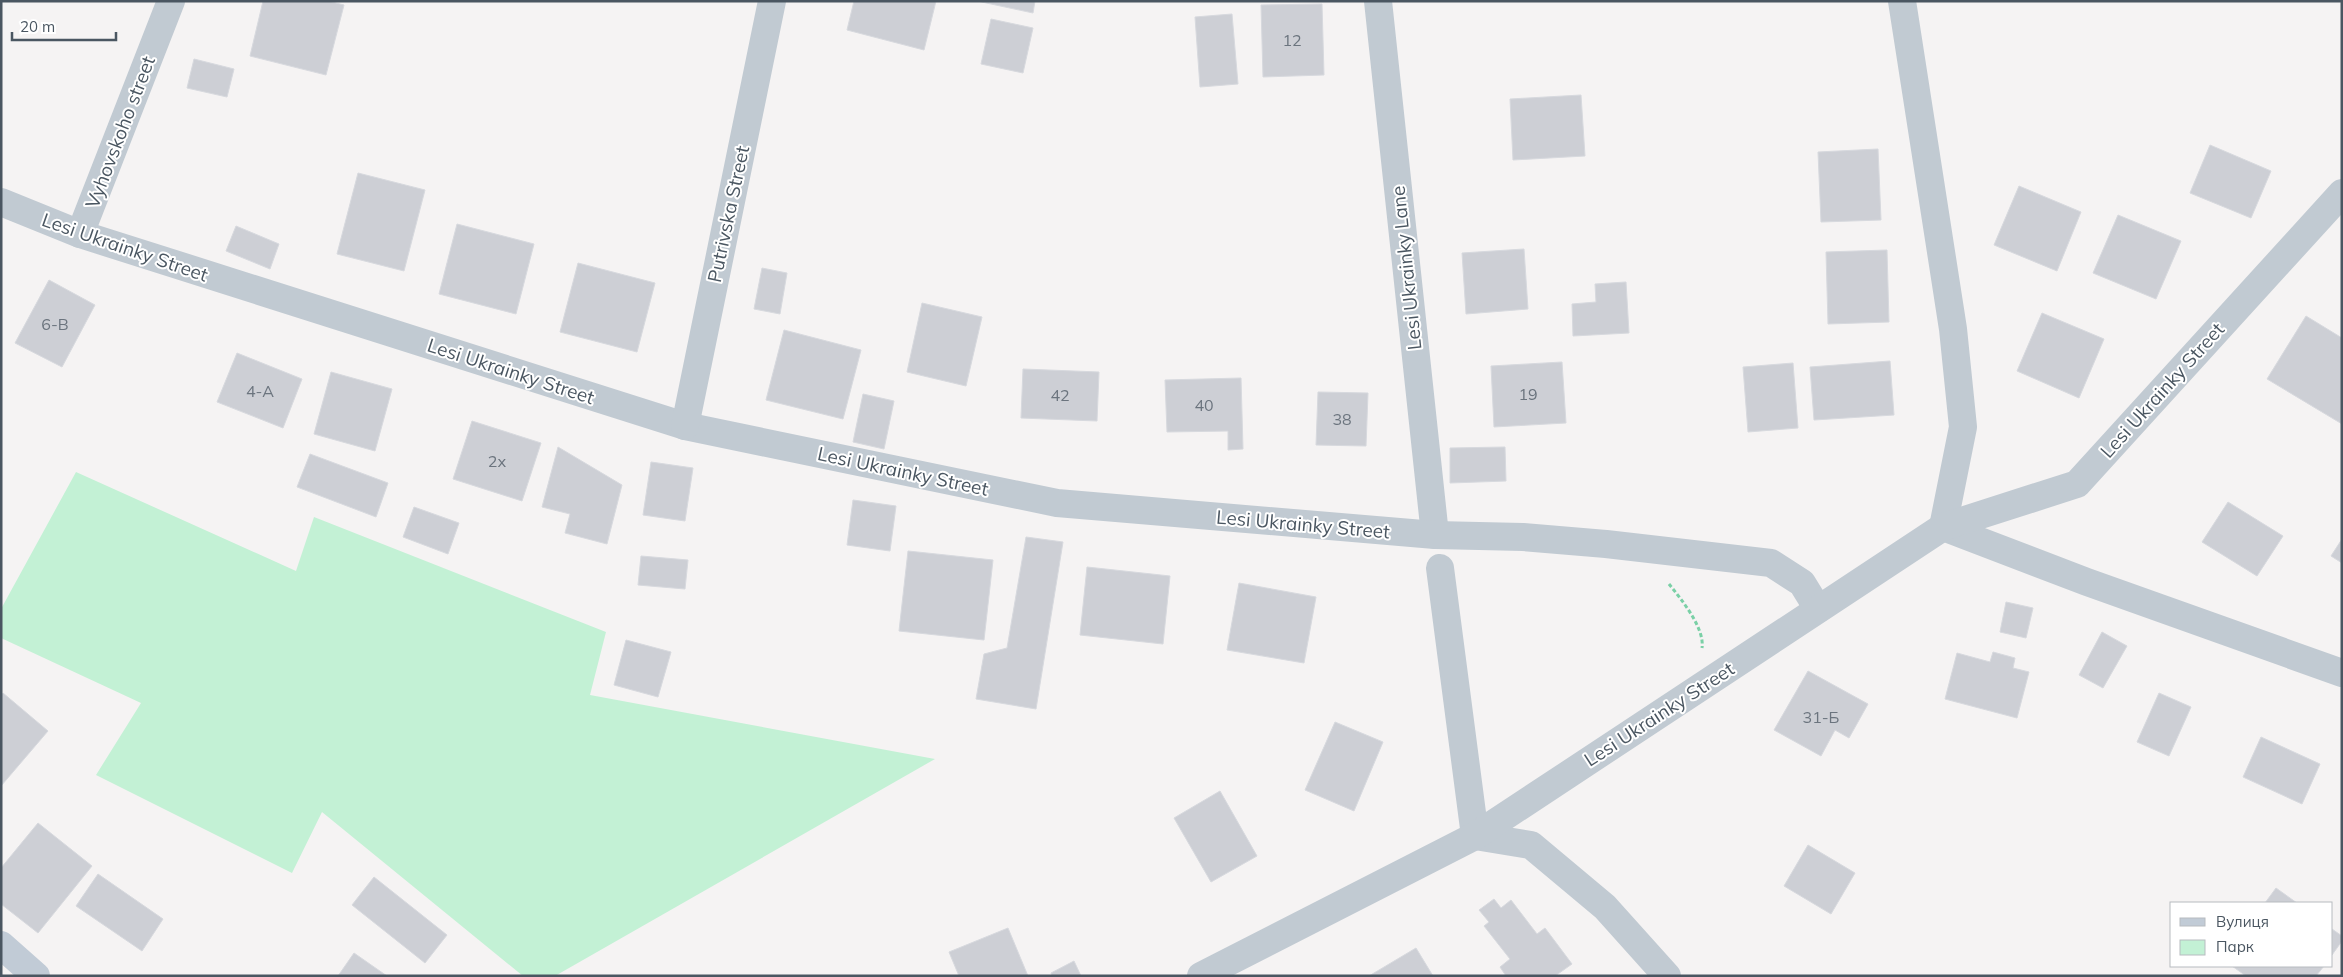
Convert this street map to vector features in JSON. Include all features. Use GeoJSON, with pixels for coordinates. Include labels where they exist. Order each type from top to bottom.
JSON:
{"type":"FeatureCollection","features":[{"type":"Feature","properties":{"kind":"main road"},"geometry":{"type":"LineString","coordinates":[[1,945],[36,976]]}},
{"type":"Feature","properties":{"kind":"street","name":"Vyhovskoho street"},"geometry":{"type":"LineString","coordinates":[[80,234],[171,1]]}},
{"type":"Feature","properties":{"kind":"street","name":"Putrivska Street"},"geometry":{"type":"LineString","coordinates":[[685,426],[772,1]]}},
{"type":"Feature","properties":{"kind":"street","name":"Lesi Ukrainky Lane"},"geometry":{"type":"LineString","coordinates":[[1378,1],[1435,535]]}},
{"type":"Feature","properties":{"kind":"street"},"geometry":{"type":"LineString","coordinates":[[1902,1],[1953,329],[1963,427],[1943,527],[2087,582],[2342,673]]}},
{"type":"Feature","properties":{"kind":"street","name":"Lesi Ukrainky Street"},"geometry":{"type":"LineString","coordinates":[[1201,976],[1476,836],[1943,527],[2077,484],[2342,193]]}},
{"type":"Feature","properties":{"kind":"street","name":"Lesi Ukrainky Street"},"geometry":{"type":"LineString","coordinates":[[1,202],[80,234],[685,426],[1057,503],[1435,535],[1523,537],[1606,544],[1771,563],[1802,583],[1818,609]]}},
{"type":"Feature","properties":{"kind":"street"},"geometry":{"type":"LineString","coordinates":[[1440,568],[1476,836],[1531,845],[1605,907],[1667,976]]}},
{"type":"Feature","properties":{"kind":"path"},"geometry":{"type":"LineString","coordinates":[[1664,577],[1688,608],[1703,642],[1697,689]]}},
{"type":"Feature","properties":{"kind":"green space"},"geometry":{"type":"Polygon","coordinates":[[[76,472],[296,571],[314,517],[606,632],[590,695],[935,759],[555,976],[523,976],[322,812],[292,873],[96,775],[141,703],[1,638],[1,609],[76,472]]]}},
{"type":"Feature","properties":{"kind":"building"},"geometry":{"type":"Polygon","coordinates":[[[263,1],[328,1],[344,5],[326,75],[250,56],[263,1]]]}},
{"type":"Feature","properties":{"kind":"building"},"geometry":{"type":"Polygon","coordinates":[[[854,1],[936,1],[924,50],[847,30],[854,1]]]}},
{"type":"Feature","properties":{"kind":"building"},"geometry":{"type":"Polygon","coordinates":[[[977,1],[1035,1],[1033,13],[977,1]]]}},
{"type":"Feature","properties":{"kind":"building"},"geometry":{"type":"Polygon","coordinates":[[[1322,4],[1324,75],[1263,77],[1261,5],[1322,4]]]}},
{"type":"Feature","properties":{"kind":"building"},"geometry":{"type":"Polygon","coordinates":[[[1232,14],[1238,84],[1200,87],[1195,17],[1232,14]]]}},
{"type":"Feature","properties":{"kind":"building"},"geometry":{"type":"Polygon","coordinates":[[[991,19],[1033,28],[1023,73],[981,64],[991,19]]]}},
{"type":"Feature","properties":{"kind":"building"},"geometry":{"type":"Polygon","coordinates":[[[194,59],[234,69],[227,97],[187,88],[194,59]]]}},
{"type":"Feature","properties":{"kind":"building"},"geometry":{"type":"Polygon","coordinates":[[[1581,95],[1585,156],[1513,160],[1510,99],[1581,95]]]}},
{"type":"Feature","properties":{"kind":"building"},"geometry":{"type":"Polygon","coordinates":[[[2210,145],[2271,171],[2251,218],[2190,193],[2210,145]]]}},
{"type":"Feature","properties":{"kind":"building"},"geometry":{"type":"Polygon","coordinates":[[[1878,149],[1881,220],[1821,222],[1818,152],[1878,149]]]}},
{"type":"Feature","properties":{"kind":"building"},"geometry":{"type":"Polygon","coordinates":[[[358,173],[425,190],[404,271],[337,254],[358,173]]]}},
{"type":"Feature","properties":{"kind":"building"},"geometry":{"type":"Polygon","coordinates":[[[2019,186],[2081,212],[2057,271],[1994,245],[2019,186]]]}},
{"type":"Feature","properties":{"kind":"building"},"geometry":{"type":"Polygon","coordinates":[[[2118,215],[2181,241],[2156,299],[2093,273],[2118,215]]]}},
{"type":"Feature","properties":{"kind":"building"},"geometry":{"type":"Polygon","coordinates":[[[457,224],[534,244],[516,314],[439,294],[457,224]]]}},
{"type":"Feature","properties":{"kind":"building"},"geometry":{"type":"Polygon","coordinates":[[[236,226],[279,244],[270,269],[226,251],[236,226]]]}},
{"type":"Feature","properties":{"kind":"building"},"geometry":{"type":"Polygon","coordinates":[[[1524,249],[1528,309],[1466,314],[1462,253],[1524,249]]]}},
{"type":"Feature","properties":{"kind":"building"},"geometry":{"type":"Polygon","coordinates":[[[1887,250],[1889,322],[1828,324],[1826,252],[1887,250]]]}},
{"type":"Feature","properties":{"kind":"building"},"geometry":{"type":"Polygon","coordinates":[[[578,263],[655,283],[637,352],[560,332],[578,263]]]}},
{"type":"Feature","properties":{"kind":"building"},"geometry":{"type":"Polygon","coordinates":[[[762,268],[787,273],[780,314],[754,309],[762,268]]]}},
{"type":"Feature","properties":{"kind":"building"},"geometry":{"type":"Polygon","coordinates":[[[49,280],[95,305],[62,367],[15,343],[49,280]]]}},
{"type":"Feature","properties":{"kind":"building"},"geometry":{"type":"Polygon","coordinates":[[[1626,282],[1629,333],[1573,336],[1572,304],[1596,302],[1595,284],[1626,282]]]}},
{"type":"Feature","properties":{"kind":"building"},"geometry":{"type":"Polygon","coordinates":[[[922,303],[982,317],[966,386],[907,372],[922,303]]]}},
{"type":"Feature","properties":{"kind":"building"},"geometry":{"type":"Polygon","coordinates":[[[2042,313],[2104,339],[2079,398],[2017,371],[2042,313]]]}},
{"type":"Feature","properties":{"kind":"building"},"geometry":{"type":"Polygon","coordinates":[[[2306,316],[2342,338],[2342,424],[2267,379],[2306,316]]]}},
{"type":"Feature","properties":{"kind":"building"},"geometry":{"type":"Polygon","coordinates":[[[784,330],[861,350],[843,419],[766,400],[784,330]]]}},
{"type":"Feature","properties":{"kind":"building"},"geometry":{"type":"Polygon","coordinates":[[[237,353],[302,379],[283,428],[217,402],[237,353]]]}},
{"type":"Feature","properties":{"kind":"building"},"geometry":{"type":"Polygon","coordinates":[[[1890,361],[1894,415],[1814,420],[1810,367],[1890,361]]]}},
{"type":"Feature","properties":{"kind":"building"},"geometry":{"type":"Polygon","coordinates":[[[1562,362],[1566,423],[1494,427],[1491,366],[1562,362]]]}},
{"type":"Feature","properties":{"kind":"building"},"geometry":{"type":"Polygon","coordinates":[[[1793,363],[1798,428],[1748,432],[1743,367],[1793,363]]]}},
{"type":"Feature","properties":{"kind":"building"},"geometry":{"type":"Polygon","coordinates":[[[1023,369],[1099,372],[1097,421],[1021,418],[1023,369]]]}},
{"type":"Feature","properties":{"kind":"building"},"geometry":{"type":"Polygon","coordinates":[[[331,372],[392,389],[375,451],[314,434],[331,372]]]}},
{"type":"Feature","properties":{"kind":"building"},"geometry":{"type":"Polygon","coordinates":[[[1241,378],[1243,449],[1228,450],[1228,431],[1167,432],[1165,380],[1241,378]]]}},
{"type":"Feature","properties":{"kind":"building"},"geometry":{"type":"Polygon","coordinates":[[[1318,392],[1368,393],[1366,446],[1316,445],[1318,392]]]}},
{"type":"Feature","properties":{"kind":"building"},"geometry":{"type":"Polygon","coordinates":[[[863,394],[894,401],[884,449],[853,442],[863,394]]]}},
{"type":"Feature","properties":{"kind":"building"},"geometry":{"type":"Polygon","coordinates":[[[472,421],[541,443],[522,501],[453,479],[472,421]]]}},
{"type":"Feature","properties":{"kind":"building"},"geometry":{"type":"Polygon","coordinates":[[[558,447],[622,485],[607,544],[565,533],[570,514],[542,507],[558,447]]]}},
{"type":"Feature","properties":{"kind":"building"},"geometry":{"type":"Polygon","coordinates":[[[1505,447],[1506,481],[1450,483],[1450,448],[1505,447]]]}},
{"type":"Feature","properties":{"kind":"building"},"geometry":{"type":"Polygon","coordinates":[[[310,454],[388,483],[376,517],[297,487],[310,454]]]}},
{"type":"Feature","properties":{"kind":"building"},"geometry":{"type":"Polygon","coordinates":[[[651,462],[693,468],[685,521],[643,515],[651,462]]]}},
{"type":"Feature","properties":{"kind":"building"},"geometry":{"type":"Polygon","coordinates":[[[853,500],[896,506],[890,551],[847,545],[853,500]]]}},
{"type":"Feature","properties":{"kind":"building"},"geometry":{"type":"Polygon","coordinates":[[[2228,502],[2283,536],[2257,576],[2202,542],[2228,502]]]}},
{"type":"Feature","properties":{"kind":"building"},"geometry":{"type":"Polygon","coordinates":[[[414,507],[459,523],[448,554],[403,537],[414,507]]]}},
{"type":"Feature","properties":{"kind":"building"},"geometry":{"type":"Polygon","coordinates":[[[1026,537],[1063,542],[1036,709],[976,699],[984,654],[1007,648],[1026,537]]]}},
{"type":"Feature","properties":{"kind":"building"},"geometry":{"type":"Polygon","coordinates":[[[2342,539],[2342,563],[2331,556],[2342,539]]]}},
{"type":"Feature","properties":{"kind":"building"},"geometry":{"type":"Polygon","coordinates":[[[908,551],[993,560],[984,640],[899,631],[908,551]]]}},
{"type":"Feature","properties":{"kind":"building"},"geometry":{"type":"Polygon","coordinates":[[[641,556],[688,560],[685,589],[638,585],[641,556]]]}},
{"type":"Feature","properties":{"kind":"building"},"geometry":{"type":"Polygon","coordinates":[[[1087,567],[1170,576],[1163,644],[1080,635],[1087,567]]]}},
{"type":"Feature","properties":{"kind":"building"},"geometry":{"type":"Polygon","coordinates":[[[1239,583],[1316,597],[1304,663],[1227,650],[1239,583]]]}},
{"type":"Feature","properties":{"kind":"building"},"geometry":{"type":"Polygon","coordinates":[[[2006,602],[2033,608],[2026,638],[2000,632],[2006,602]]]}},
{"type":"Feature","properties":{"kind":"building"},"geometry":{"type":"Polygon","coordinates":[[[2102,632],[2127,646],[2103,688],[2079,675],[2102,632]]]}},
{"type":"Feature","properties":{"kind":"building"},"geometry":{"type":"Polygon","coordinates":[[[626,640],[671,652],[658,697],[614,685],[626,640]]]}},
{"type":"Feature","properties":{"kind":"building"},"geometry":{"type":"Polygon","coordinates":[[[1993,652],[2015,658],[2013,668],[2029,672],[2017,718],[1945,699],[1957,653],[1990,662],[1993,652]]]}},
{"type":"Feature","properties":{"kind":"building"},"geometry":{"type":"Polygon","coordinates":[[[1808,671],[1868,704],[1849,738],[1835,730],[1821,756],[1774,730],[1808,671]]]}},
{"type":"Feature","properties":{"kind":"building"},"geometry":{"type":"Polygon","coordinates":[[[3,693],[48,731],[1,786],[1,695],[3,693]]]}},
{"type":"Feature","properties":{"kind":"building"},"geometry":{"type":"Polygon","coordinates":[[[2159,693],[2191,707],[2169,756],[2137,742],[2159,693]]]}},
{"type":"Feature","properties":{"kind":"building"},"geometry":{"type":"Polygon","coordinates":[[[1335,722],[1383,742],[1354,811],[1305,790],[1335,722]]]}},
{"type":"Feature","properties":{"kind":"building"},"geometry":{"type":"Polygon","coordinates":[[[2261,737],[2320,764],[2302,804],[2243,777],[2261,737]]]}},
{"type":"Feature","properties":{"kind":"building"},"geometry":{"type":"Polygon","coordinates":[[[1220,791],[1257,856],[1211,882],[1174,818],[1220,791]]]}},
{"type":"Feature","properties":{"kind":"building"},"geometry":{"type":"Polygon","coordinates":[[[38,823],[92,866],[38,933],[1,904],[1,868],[38,823]]]}},
{"type":"Feature","properties":{"kind":"building"},"geometry":{"type":"Polygon","coordinates":[[[1808,845],[1855,873],[1831,914],[1784,886],[1808,845]]]}},
{"type":"Feature","properties":{"kind":"building"},"geometry":{"type":"Polygon","coordinates":[[[98,874],[163,919],[142,951],[76,906],[98,874]]]}},
{"type":"Feature","properties":{"kind":"building"},"geometry":{"type":"Polygon","coordinates":[[[374,877],[447,935],[425,963],[352,905],[374,877]]]}},
{"type":"Feature","properties":{"kind":"building"},"geometry":{"type":"Polygon","coordinates":[[[2276,888],[2296,902],[2266,902],[2276,888]]]}},
{"type":"Feature","properties":{"kind":"building"},"geometry":{"type":"Polygon","coordinates":[[[1494,899],[1501,908],[1511,900],[1537,934],[1545,928],[1572,964],[1555,976],[1506,976],[1500,967],[1510,959],[1484,926],[1489,922],[1479,910],[1494,899]]]}},
{"type":"Feature","properties":{"kind":"building"},"geometry":{"type":"Polygon","coordinates":[[[1008,928],[1028,976],[959,976],[949,952],[1008,928]]]}},
{"type":"Feature","properties":{"kind":"building"},"geometry":{"type":"Polygon","coordinates":[[[2333,930],[2342,936],[2342,941],[2333,954],[2333,930]]]}},
{"type":"Feature","properties":{"kind":"building"},"geometry":{"type":"Polygon","coordinates":[[[1416,948],[1433,976],[1369,976],[1416,948]]]}},
{"type":"Feature","properties":{"kind":"building"},"geometry":{"type":"Polygon","coordinates":[[[354,953],[387,976],[338,976],[354,953]]]}},
{"type":"Feature","properties":{"kind":"building"},"geometry":{"type":"Polygon","coordinates":[[[1074,961],[1081,976],[1052,976],[1051,973],[1074,961]]]}},
{"type":"Feature","properties":{"kind":"building"},"geometry":{"type":"Polygon","coordinates":[[[2233,967],[2323,967],[2316,976],[2246,976],[2233,967]]]}}]}
